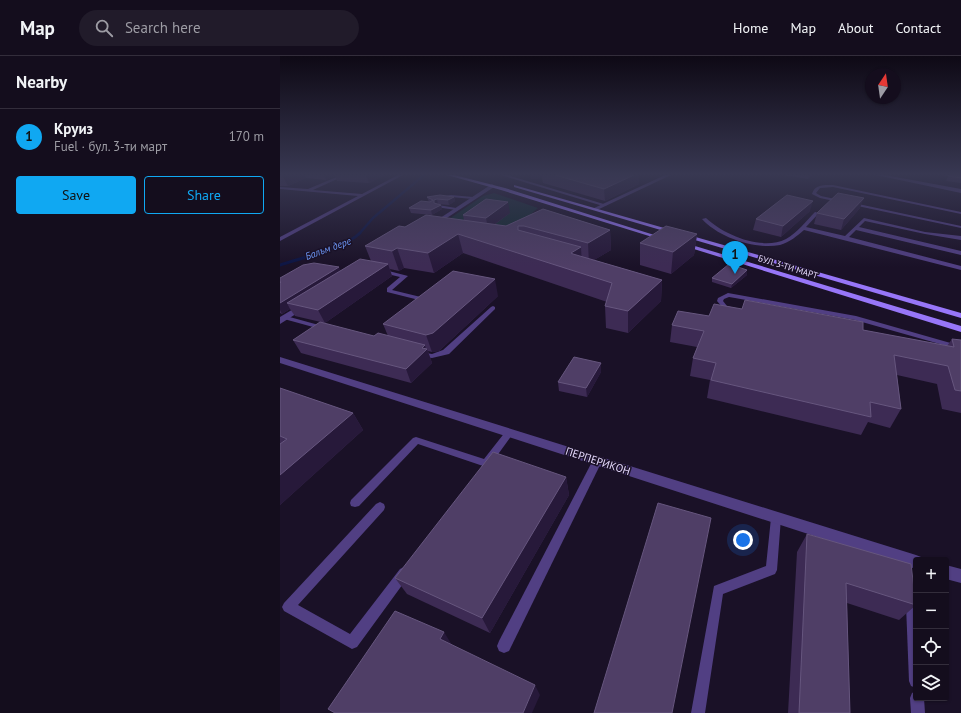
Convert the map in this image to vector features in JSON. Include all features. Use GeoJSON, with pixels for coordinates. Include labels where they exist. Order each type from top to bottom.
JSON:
{"type":"FeatureCollection","features":[{"type":"Feature","properties":{"kind":"street"},"geometry":{"type":"LineString","coordinates":[[435,226],[461,206]]}},
{"type":"Feature","properties":{"kind":"street","name":"БУЛ. 3-ТИ МАРТ"},"geometry":{"type":"LineString","coordinates":[[557,206],[961,329]]}},
{"type":"Feature","properties":{"kind":"street","name":"БУЛ. 3-ТИ МАРТ"},"geometry":{"type":"LineString","coordinates":[[583,206],[961,316]]}},
{"type":"Feature","properties":{"kind":"street"},"geometry":{"type":"LineString","coordinates":[[575,211],[595,209],[603,206]]}},
{"type":"Feature","properties":{"kind":"street"},"geometry":{"type":"LineString","coordinates":[[283,320],[312,301]]}},
{"type":"Feature","properties":{"kind":"street","name":"ПЕРПЕРИКОН"},"geometry":{"type":"LineString","coordinates":[[280,360],[913,561]]}},
{"type":"Feature","properties":{"kind":"street"},"geometry":{"type":"LineString","coordinates":[[949,573],[961,576]]}},
{"type":"Feature","properties":{"kind":"lane"},"geometry":{"type":"LineString","coordinates":[[280,239],[342,206]]}},
{"type":"Feature","properties":{"kind":"lane"},"geometry":{"type":"LineString","coordinates":[[438,206],[456,209]]}},
{"type":"Feature","properties":{"kind":"lane"},"geometry":{"type":"LineString","coordinates":[[861,206],[961,227]]}},
{"type":"Feature","properties":{"kind":"lane"},"geometry":{"type":"LineString","coordinates":[[926,206],[961,213]]}},
{"type":"Feature","properties":{"kind":"lane"},"geometry":{"type":"LineString","coordinates":[[704,220],[721,232],[736,238],[764,244],[780,243],[788,240],[803,228],[817,213]]}},
{"type":"Feature","properties":{"kind":"lane"},"geometry":{"type":"LineString","coordinates":[[846,238],[864,219],[925,233],[961,238]]}},
{"type":"Feature","properties":{"kind":"lane"},"geometry":{"type":"LineString","coordinates":[[803,228],[961,268]]}},
{"type":"Feature","properties":{"kind":"lane"},"geometry":{"type":"LineString","coordinates":[[855,228],[961,253]]}},
{"type":"Feature","properties":{"kind":"lane"},"geometry":{"type":"LineString","coordinates":[[372,269],[405,275],[405,277],[388,291],[433,299],[425,305]]}},
{"type":"Feature","properties":{"kind":"lane"},"geometry":{"type":"LineString","coordinates":[[737,310],[722,305],[720,301],[721,298],[728,295],[815,309],[856,318],[961,348]]}},
{"type":"Feature","properties":{"kind":"lane"},"geometry":{"type":"LineString","coordinates":[[413,352],[432,356],[446,352],[493,308]]}},
{"type":"Feature","properties":{"kind":"lane"},"geometry":{"type":"LineString","coordinates":[[814,320],[815,309]]}},
{"type":"Feature","properties":{"kind":"lane"},"geometry":{"type":"LineString","coordinates":[[283,320],[332,330]]}},
{"type":"Feature","properties":{"kind":"lane"},"geometry":{"type":"LineString","coordinates":[[934,349],[961,348]]}},
{"type":"Feature","properties":{"kind":"lane"},"geometry":{"type":"LineString","coordinates":[[355,503],[416,440],[484,467],[510,433]]}},
{"type":"Feature","properties":{"kind":"lane"},"geometry":{"type":"LineString","coordinates":[[504,646],[597,461]]}},
{"type":"Feature","properties":{"kind":"lane"},"geometry":{"type":"LineString","coordinates":[[380,507],[288,607],[352,642],[410,566]]}},
{"type":"Feature","properties":{"kind":"lane"},"geometry":{"type":"LineString","coordinates":[[698,713],[718,590],[771,570],[776,518]]}},
{"type":"Feature","properties":{"kind":"lane"},"geometry":{"type":"LineString","coordinates":[[912,605],[915,665]]}},
{"type":"Feature","properties":{"kind":"lane"},"geometry":{"type":"LineString","coordinates":[[917,701],[918,713]]}},
{"type":"Feature","properties":{"kind":"green space"},"geometry":{"type":"Polygon","coordinates":[[[469,206],[531,206],[538,208],[510,232],[443,223],[469,206]]]}},
{"type":"Feature","properties":{"kind":"building"},"geometry":{"type":"Polygon","coordinates":[[[413,206],[440,206],[431,210],[409,208],[413,206]]]}},
{"type":"Feature","properties":{"kind":"building"},"geometry":{"type":"Polygon","coordinates":[[[476,206],[503,206],[486,218],[463,215],[476,206]]]}},
{"type":"Feature","properties":{"kind":"building"},"geometry":{"type":"Polygon","coordinates":[[[773,206],[807,206],[783,226],[756,219],[773,206]]]}},
{"type":"Feature","properties":{"kind":"building"},"geometry":{"type":"Polygon","coordinates":[[[825,206],[857,206],[844,219],[817,213],[825,206]]]}},
{"type":"Feature","properties":{"kind":"building"},"geometry":{"type":"Polygon","coordinates":[[[543,209],[610,230],[588,243],[524,226],[518,226],[518,230],[581,247],[571,253],[573,254],[662,280],[628,311],[605,306],[612,283],[458,234],[428,253],[397,248],[392,251],[365,246],[399,226],[405,227],[426,215],[506,226],[543,209]]]}},
{"type":"Feature","properties":{"kind":"building"},"geometry":{"type":"Polygon","coordinates":[[[666,226],[697,234],[673,252],[640,243],[666,226]]]}},
{"type":"Feature","properties":{"kind":"building"},"geometry":{"type":"Polygon","coordinates":[[[360,259],[388,264],[318,310],[287,303],[360,259]]]}},
{"type":"Feature","properties":{"kind":"building"},"geometry":{"type":"Polygon","coordinates":[[[314,263],[339,267],[280,303],[280,278],[303,265],[314,263]]]}},
{"type":"Feature","properties":{"kind":"building"},"geometry":{"type":"Polygon","coordinates":[[[729,264],[747,270],[732,284],[712,278],[729,264]]]}},
{"type":"Feature","properties":{"kind":"building"},"geometry":{"type":"Polygon","coordinates":[[[453,271],[495,279],[433,333],[426,335],[383,324],[453,271]]]}},
{"type":"Feature","properties":{"kind":"building"},"geometry":{"type":"Polygon","coordinates":[[[745,300],[863,322],[863,330],[954,347],[952,339],[961,340],[961,391],[955,390],[948,366],[894,355],[901,409],[870,402],[871,417],[711,380],[716,363],[693,358],[704,331],[672,325],[678,311],[709,316],[714,304],[742,309],[745,300]]]}},
{"type":"Feature","properties":{"kind":"building"},"geometry":{"type":"Polygon","coordinates":[[[320,322],[374,336],[378,333],[425,345],[422,348],[427,349],[406,369],[293,340],[320,322]]]}},
{"type":"Feature","properties":{"kind":"building"},"geometry":{"type":"Polygon","coordinates":[[[574,357],[601,363],[586,388],[558,382],[574,357]]]}},
{"type":"Feature","properties":{"kind":"building"},"geometry":{"type":"Polygon","coordinates":[[[280,388],[353,413],[280,475],[280,444],[287,439],[280,436],[280,388]]]}},
{"type":"Feature","properties":{"kind":"building"},"geometry":{"type":"Polygon","coordinates":[[[493,452],[566,477],[482,618],[395,578],[493,452]]]}},
{"type":"Feature","properties":{"kind":"building"},"geometry":{"type":"Polygon","coordinates":[[[658,503],[711,518],[672,713],[594,713],[658,503]]]}},
{"type":"Feature","properties":{"kind":"building"},"geometry":{"type":"Polygon","coordinates":[[[807,534],[911,564],[913,604],[846,583],[850,713],[799,713],[807,534]]]}},
{"type":"Feature","properties":{"kind":"building"},"geometry":{"type":"Polygon","coordinates":[[[395,611],[444,632],[440,639],[535,685],[523,713],[335,713],[328,709],[395,611]]]}},
{"type":"Feature","properties":{"kind":"waterway","name":"Балъм дере"},"geometry":{"type":"LineString","coordinates":[[360,233],[373,218],[388,206]]}},
{"type":"Feature","properties":{"kind":"waterway","name":"Балъм дере"},"geometry":{"type":"LineString","coordinates":[[280,265],[334,248],[360,233]]}},
{"type":"Feature","properties":{"kind":"place","name":"Круиз"},"geometry":{"type":"Point","coordinates":[735,274]}}]}
